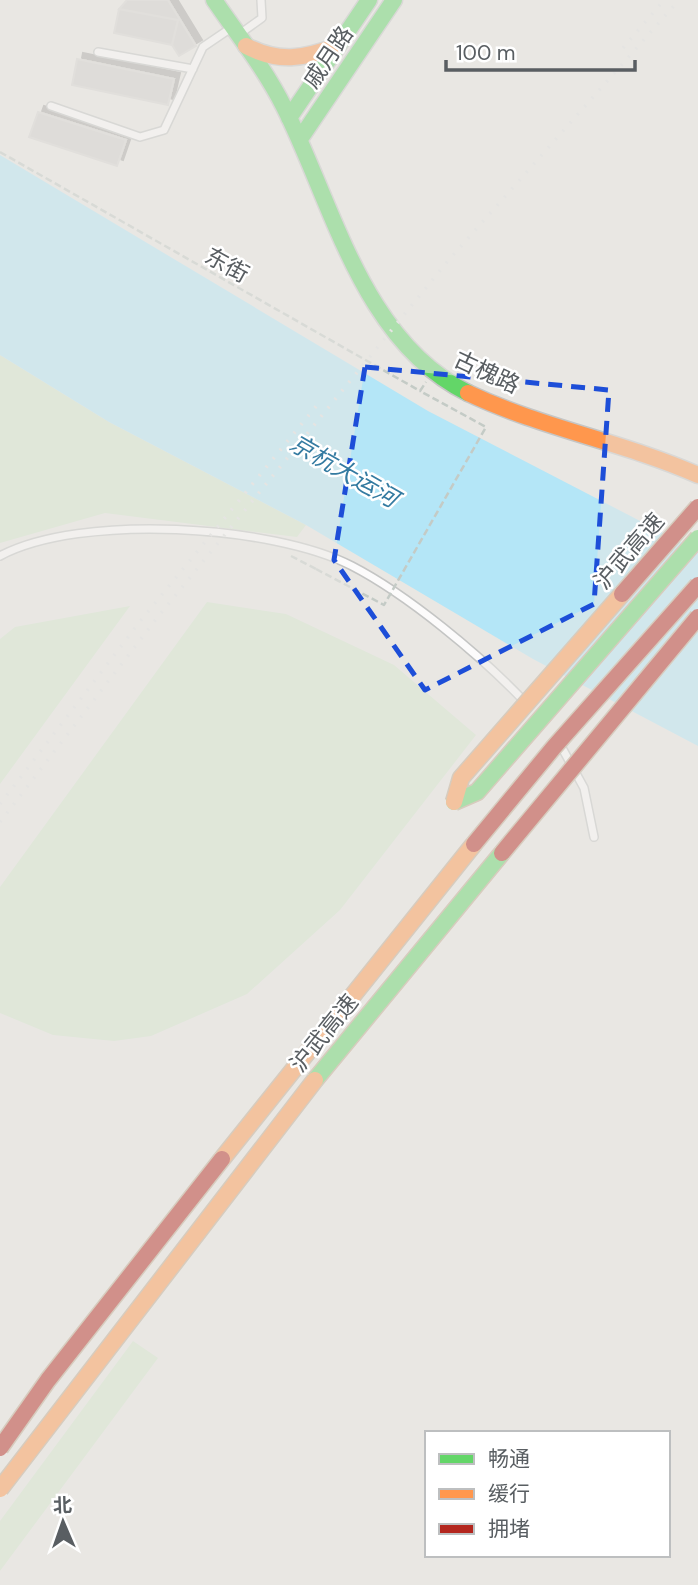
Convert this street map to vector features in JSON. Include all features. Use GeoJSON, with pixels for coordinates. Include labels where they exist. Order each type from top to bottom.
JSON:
{"type":"FeatureCollection","features":[{"type":"Feature","properties":{"kind":"main road","name":"古槐路"},"geometry":{"type":"LineString","coordinates":[[214,0],[289,117],[326,208],[382,312],[404,342],[433,371],[465,391],[489,401],[698,475]]}},
{"type":"Feature","properties":{"kind":"main road","name":"戚月路"},"geometry":{"type":"LineString","coordinates":[[289,117],[369,0]]}},
{"type":"Feature","properties":{"kind":"main road","name":"戚月路"},"geometry":{"type":"LineString","coordinates":[[300,139],[394,0]]}},
{"type":"Feature","properties":{"kind":"main road"},"geometry":{"type":"LineString","coordinates":[[237,35],[265,57],[283,60],[302,60],[337,46]]}},
{"type":"Feature","properties":{"kind":"main road","name":"沪武高速"},"geometry":{"type":"LineString","coordinates":[[698,507],[461,778],[454,802],[477,792],[698,538]]}},
{"type":"Feature","properties":{"kind":"main road","name":"沪武高速"},"geometry":{"type":"LineString","coordinates":[[0,1448],[48,1380],[331,1020],[554,747],[698,585]]}},
{"type":"Feature","properties":{"kind":"main road","name":"沪武高速"},"geometry":{"type":"LineString","coordinates":[[0,1489],[348,1038],[698,617]]}},
{"type":"Feature","properties":{"kind":"lane"},"geometry":{"type":"LineString","coordinates":[[51,106],[140,137],[163,130],[203,47],[237,35],[262,19],[261,0]]}},
{"type":"Feature","properties":{"kind":"lane"},"geometry":{"type":"LineString","coordinates":[[98,52],[193,69]]}},
{"type":"Feature","properties":{"kind":"lane"},"geometry":{"type":"LineString","coordinates":[[0,556],[69,535],[135,528],[187,530],[305,548],[352,566],[427,616],[503,679],[552,729],[584,788],[594,837]]}},
{"type":"Feature","properties":{"kind":"path","name":"东街"},"geometry":{"type":"LineString","coordinates":[[0,152],[486,427],[384,605],[316,569]]}},
{"type":"Feature","properties":{"kind":"path"},"geometry":{"type":"LineString","coordinates":[[420,391],[433,371]]}},
{"type":"Feature","properties":{"kind":"highlighted area"},"geometry":{"type":"Polygon","coordinates":[[[365,367],[609,390],[594,604],[425,690],[334,560],[365,367]]]}},
{"type":"Feature","properties":{"kind":"green space"},"geometry":{"type":"Polygon","coordinates":[[[0,355],[109,422],[306,525],[297,537],[105,513],[0,543],[0,355]]]}},
{"type":"Feature","properties":{"kind":"green space"},"geometry":{"type":"Polygon","coordinates":[[[207,602],[286,614],[394,665],[476,735],[340,910],[247,994],[151,1036],[114,1041],[53,1035],[0,1013],[0,887],[207,602]]]}},
{"type":"Feature","properties":{"kind":"green space"},"geometry":{"type":"Polygon","coordinates":[[[130,606],[0,784],[0,639],[15,627],[130,606]]]}},
{"type":"Feature","properties":{"kind":"green space"},"geometry":{"type":"Polygon","coordinates":[[[133,1341],[158,1358],[0,1571],[0,1521],[133,1341]]]}},
{"type":"Feature","properties":{"kind":"water","name":"京杭大运河"},"geometry":{"type":"Polygon","coordinates":[[[0,155],[428,411],[698,551],[698,746],[533,659],[306,525],[109,422],[0,355],[0,155]]]}},
{"type":"Feature","properties":{"kind":"building"},"geometry":{"type":"Polygon","coordinates":[[[127,0],[168,0],[196,46],[179,56],[172,45],[178,20],[119,9],[127,0]]]}},
{"type":"Feature","properties":{"kind":"building"},"geometry":{"type":"Polygon","coordinates":[[[119,9],[178,20],[172,45],[114,33],[119,9]]]}},
{"type":"Feature","properties":{"kind":"building"},"geometry":{"type":"Polygon","coordinates":[[[77,59],[174,79],[168,105],[72,85],[77,59]]]}},
{"type":"Feature","properties":{"kind":"building"},"geometry":{"type":"Polygon","coordinates":[[[38,112],[126,140],[117,166],[29,137],[38,112]]]}},
{"type":"Feature","properties":{"kind":"railway"},"geometry":{"type":"LineString","coordinates":[[623,48],[664,0]]}},
{"type":"Feature","properties":{"kind":"railway"},"geometry":{"type":"LineString","coordinates":[[0,822],[157,618],[447,262],[679,0]]}},
{"type":"Feature","properties":{"kind":"railway"},"geometry":{"type":"LineString","coordinates":[[0,804],[142,619],[318,404]]}},
{"type":"Feature","properties":{"kind":"traffic: fast"},"geometry":{"type":"LineString","coordinates":[[214,0],[277,93],[355,267],[376,305],[401,340],[432,370],[468,393]]}},
{"type":"Feature","properties":{"kind":"traffic: fast"},"geometry":{"type":"LineString","coordinates":[[289,118],[369,0]]}},
{"type":"Feature","properties":{"kind":"traffic: fast"},"geometry":{"type":"LineString","coordinates":[[300,139],[394,0]]}},
{"type":"Feature","properties":{"kind":"traffic: fast"},"geometry":{"type":"LineString","coordinates":[[454,802],[477,792],[698,538]]}},
{"type":"Feature","properties":{"kind":"traffic: fast"},"geometry":{"type":"LineString","coordinates":[[315,1080],[502,853]]}},
{"type":"Feature","properties":{"kind":"traffic: slow"},"geometry":{"type":"LineString","coordinates":[[246,46],[280,57],[313,54],[337,46]]}},
{"type":"Feature","properties":{"kind":"traffic: slow"},"geometry":{"type":"LineString","coordinates":[[468,393],[525,416],[641,453],[698,475]]}},
{"type":"Feature","properties":{"kind":"traffic: slow"},"geometry":{"type":"LineString","coordinates":[[454,802],[461,778],[622,594]]}},
{"type":"Feature","properties":{"kind":"traffic: slow"},"geometry":{"type":"LineString","coordinates":[[222,1159],[474,844]]}},
{"type":"Feature","properties":{"kind":"traffic: slow"},"geometry":{"type":"LineString","coordinates":[[0,1489],[315,1080]]}},
{"type":"Feature","properties":{"kind":"traffic: jam"},"geometry":{"type":"LineString","coordinates":[[622,594],[698,507]]}},
{"type":"Feature","properties":{"kind":"traffic: jam"},"geometry":{"type":"LineString","coordinates":[[474,844],[554,747],[698,585]]}},
{"type":"Feature","properties":{"kind":"traffic: jam"},"geometry":{"type":"LineString","coordinates":[[502,853],[698,617]]}},
{"type":"Feature","properties":{"kind":"traffic: jam"},"geometry":{"type":"LineString","coordinates":[[0,1448],[48,1380],[222,1159]]}}]}
